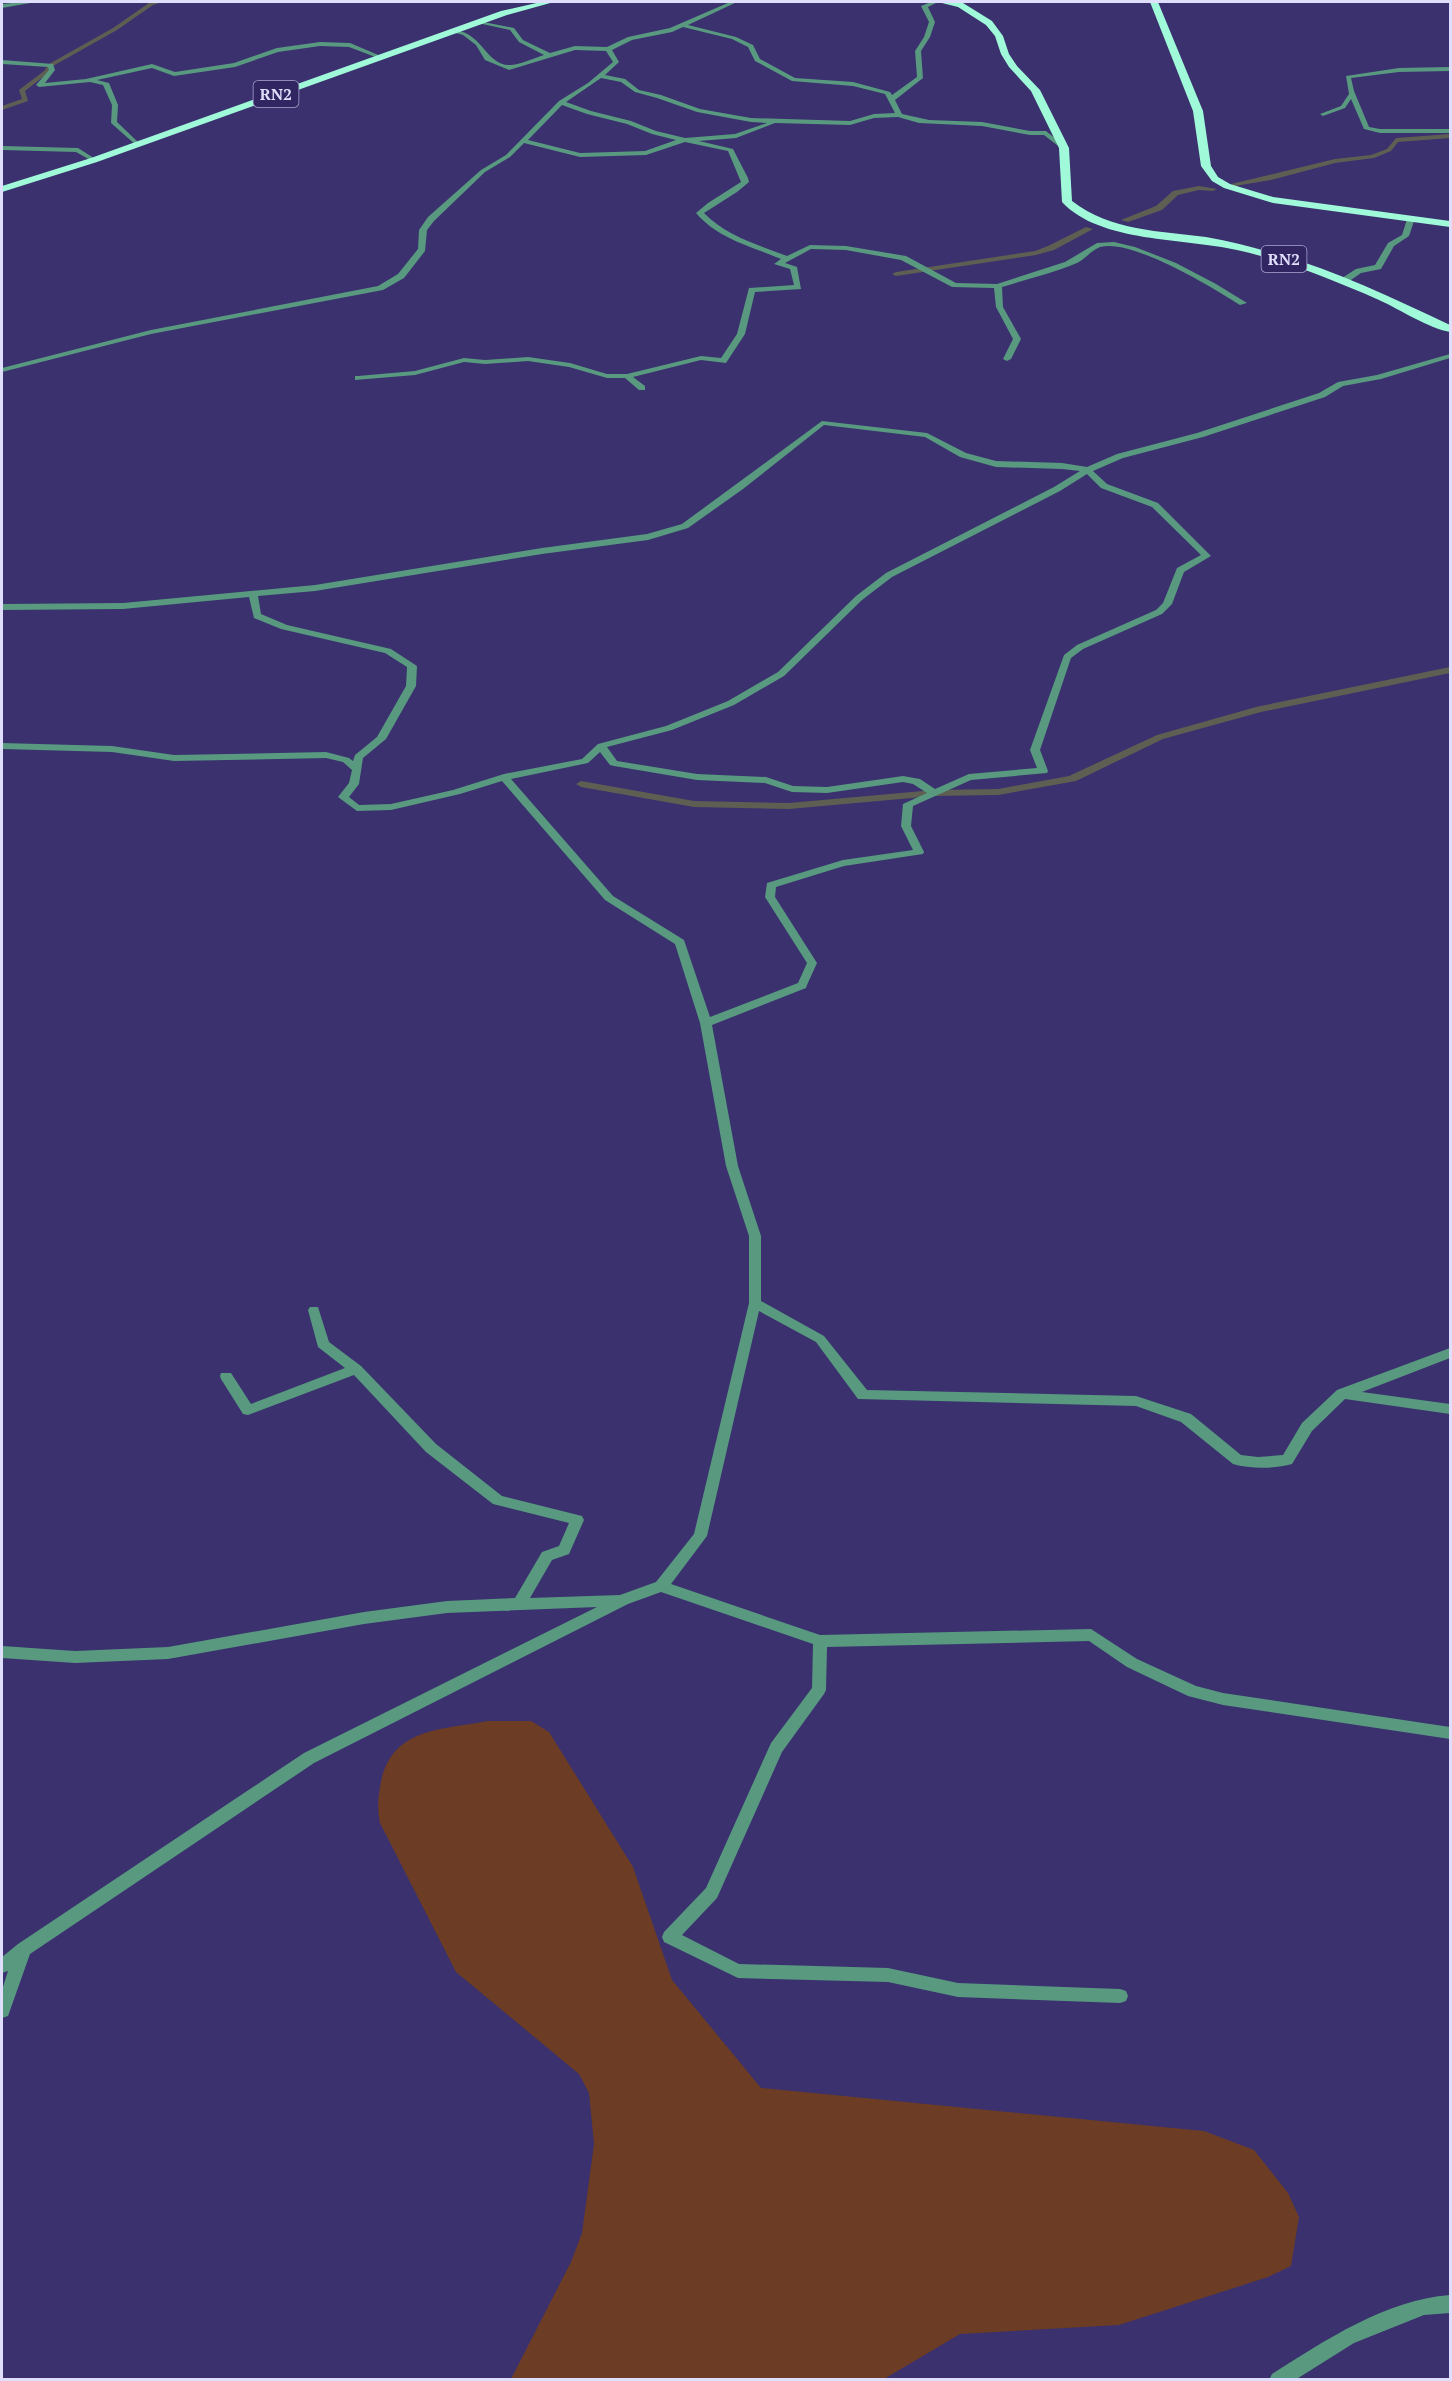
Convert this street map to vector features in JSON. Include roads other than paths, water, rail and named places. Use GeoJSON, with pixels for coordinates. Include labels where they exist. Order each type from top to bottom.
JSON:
{"type":"FeatureCollection","features":[{"type":"Feature","properties":{"kind":"highway","name":"RN2"},"geometry":{"type":"LineString","coordinates":[[2,189],[94,160],[504,13],[550,2]]}},
{"type":"Feature","properties":{"kind":"highway","name":"RN2"},"geometry":{"type":"LineString","coordinates":[[942,2],[960,5],[989,22],[999,36],[1005,54],[1013,67],[1035,90],[1064,148],[1067,202],[1076,211],[1109,225],[1214,242],[1276,257],[1345,280],[1450,329]]}},
{"type":"Feature","properties":{"kind":"highway"},"geometry":{"type":"LineString","coordinates":[[1154,2],[1198,111],[1206,166],[1215,179],[1227,186],[1262,198],[1450,224]]}},
{"type":"Feature","properties":{"kind":"street"},"geometry":{"type":"LineString","coordinates":[[2,6],[33,2]]}},
{"type":"Feature","properties":{"kind":"street"},"geometry":{"type":"LineString","coordinates":[[454,31],[465,34],[478,44],[487,59],[509,68],[575,48],[608,49],[630,38],[672,30],[734,2]]}},
{"type":"Feature","properties":{"kind":"street"},"geometry":{"type":"LineString","coordinates":[[891,99],[920,78],[918,51],[927,37],[932,22],[924,6],[935,2]]}},
{"type":"Feature","properties":{"kind":"street"},"geometry":{"type":"LineString","coordinates":[[480,22],[512,29],[521,41],[550,56]]}},
{"type":"Feature","properties":{"kind":"street"},"geometry":{"type":"LineString","coordinates":[[681,25],[734,38],[751,46],[758,60],[794,80],[853,84],[888,93],[899,115]]}},
{"type":"Feature","properties":{"kind":"street"},"geometry":{"type":"LineString","coordinates":[[2,62],[51,65],[52,70],[39,85],[86,81],[152,66],[174,74],[235,65],[277,50],[320,44],[350,45],[380,57]]}},
{"type":"Feature","properties":{"kind":"street"},"geometry":{"type":"LineString","coordinates":[[2,370],[151,332],[235,318],[380,288],[401,276],[422,249],[423,230],[431,219],[483,171],[508,156],[561,102],[579,92],[616,62],[608,49]]}},
{"type":"Feature","properties":{"kind":"street"},"geometry":{"type":"LineString","coordinates":[[1450,69],[1368,72],[1348,77],[1350,96],[1362,111],[1366,128],[1380,131],[1450,131]]}},
{"type":"Feature","properties":{"kind":"street"},"geometry":{"type":"LineString","coordinates":[[600,76],[623,80],[638,91],[699,111],[752,120],[800,122]]}},
{"type":"Feature","properties":{"kind":"street"},"geometry":{"type":"LineString","coordinates":[[86,81],[106,83],[115,105],[114,123],[137,144]]}},
{"type":"Feature","properties":{"kind":"street"},"geometry":{"type":"LineString","coordinates":[[1323,114],[1343,106],[1350,96]]}},
{"type":"Feature","properties":{"kind":"street"},"geometry":{"type":"LineString","coordinates":[[561,102],[681,140],[731,150],[732,162],[744,174],[745,182],[738,190],[708,204],[700,213],[705,220],[784,258]]}},
{"type":"Feature","properties":{"kind":"street"},"geometry":{"type":"LineString","coordinates":[[523,141],[580,155],[646,153],[681,140],[736,136],[774,122],[850,123],[874,116],[899,115],[923,121],[983,124],[1029,134],[1046,133],[1064,148]]}},
{"type":"Feature","properties":{"kind":"street"},"geometry":{"type":"LineString","coordinates":[[2,148],[78,150],[94,160]]}},
{"type":"Feature","properties":{"kind":"street"},"geometry":{"type":"LineString","coordinates":[[1345,280],[1359,271],[1378,267],[1391,245],[1405,236],[1411,218]]}},
{"type":"Feature","properties":{"kind":"street"},"geometry":{"type":"LineString","coordinates":[[358,378],[415,373],[464,360],[485,362],[528,359],[570,365],[608,376],[627,376],[701,358],[723,361],[741,334],[752,290],[798,287],[793,267],[778,264],[784,258],[810,247],[846,248],[903,258],[956,285],[998,286],[1078,259],[1118,235],[1116,229],[1109,225]]}},
{"type":"Feature","properties":{"kind":"street"},"geometry":{"type":"LineString","coordinates":[[1099,245],[1114,244],[1159,257],[1216,286],[1243,303]]}},
{"type":"Feature","properties":{"kind":"street"},"geometry":{"type":"LineString","coordinates":[[998,286],[996,297],[999,312],[1017,339],[1007,359]]}},
{"type":"Feature","properties":{"kind":"street"},"geometry":{"type":"LineString","coordinates":[[253,595],[257,616],[275,624],[388,651],[412,666],[411,686],[381,739],[358,757],[354,784],[343,797],[357,808],[391,807],[456,792],[504,777],[585,761],[601,746],[669,728],[731,703],[781,674],[859,598],[889,575],[1056,489],[1088,470],[1120,456],[1200,435],[1322,395],[1341,384],[1450,356]]}},
{"type":"Feature","properties":{"kind":"street"},"geometry":{"type":"LineString","coordinates":[[627,376],[642,388]]}},
{"type":"Feature","properties":{"kind":"street"},"geometry":{"type":"LineString","coordinates":[[2,607],[123,606],[253,595],[315,588],[542,551],[648,537],[685,526],[822,423],[927,435],[963,455],[996,464],[1062,466],[1088,470],[1104,486],[1155,505],[1207,555],[1180,570],[1167,604],[1159,612],[1080,646],[1067,657],[1035,750],[1043,771],[969,777],[908,804],[906,826],[919,852],[843,864],[771,885],[770,897],[812,963],[802,985],[706,1023]]}},
{"type":"Feature","properties":{"kind":"street"},"geometry":{"type":"LineString","coordinates":[[2,746],[112,749],[174,758],[326,755],[346,760],[357,769]]}},
{"type":"Feature","properties":{"kind":"street"},"geometry":{"type":"LineString","coordinates":[[601,746],[614,763],[698,777],[747,777],[766,780],[792,789],[827,790],[903,779],[928,786],[934,793]]}},
{"type":"Feature","properties":{"kind":"street"},"geometry":{"type":"LineString","coordinates":[[2,1966],[309,1758],[622,1600],[661,1586],[700,1536],[755,1303],[755,1236],[732,1166],[706,1023],[680,942],[609,898],[504,777]]}},
{"type":"Feature","properties":{"kind":"street"},"geometry":{"type":"LineString","coordinates":[[755,1303],[820,1339],[862,1395],[1136,1401],[1186,1418],[1238,1460],[1258,1462],[1287,1460],[1306,1427],[1342,1394],[1450,1353]]}},
{"type":"Feature","properties":{"kind":"street"},"geometry":{"type":"LineString","coordinates":[[314,1310],[323,1344],[356,1369],[431,1448],[498,1500],[578,1520],[564,1550],[547,1556],[519,1604]]}},
{"type":"Feature","properties":{"kind":"street"},"geometry":{"type":"LineString","coordinates":[[226,1376],[248,1410],[356,1369]]}},
{"type":"Feature","properties":{"kind":"street"},"geometry":{"type":"LineString","coordinates":[[1342,1394],[1450,1409]]}},
{"type":"Feature","properties":{"kind":"street"},"geometry":{"type":"LineString","coordinates":[[661,1586],[820,1641],[1091,1635],[1132,1663],[1192,1692],[1223,1700],[1450,1733]]}},
{"type":"Feature","properties":{"kind":"street"},"geometry":{"type":"LineString","coordinates":[[2,1652],[75,1657],[168,1653],[364,1618],[447,1607],[622,1600]]}},
{"type":"Feature","properties":{"kind":"street"},"geometry":{"type":"LineString","coordinates":[[820,1641],[819,1690],[776,1748],[712,1893],[670,1937],[738,1971],[888,1975],[958,1989],[1120,1996]]}},
{"type":"Feature","properties":{"kind":"street"},"geometry":{"type":"LineString","coordinates":[[2,2011],[24,1949]]}},
{"type":"Feature","properties":{"kind":"street"},"geometry":{"type":"LineString","coordinates":[[1278,2379],[1348,2336],[1424,2306],[1450,2304]]}},
{"type":"Feature","properties":{"kind":"waterway"},"geometry":{"type":"LineString","coordinates":[[2,108],[26,100],[21,91],[46,72],[51,65],[115,29],[151,4],[160,2]]}},
{"type":"Feature","properties":{"kind":"waterway"},"geometry":{"type":"LineString","coordinates":[[1235,184],[1271,178],[1335,161],[1372,157],[1389,150],[1396,140],[1450,136]]}},
{"type":"Feature","properties":{"kind":"waterway"},"geometry":{"type":"LineString","coordinates":[[1125,220],[1159,208],[1176,193],[1199,188],[1213,189]]}},
{"type":"Feature","properties":{"kind":"waterway"},"geometry":{"type":"LineString","coordinates":[[896,274],[1036,253],[1089,229]]}},
{"type":"Feature","properties":{"kind":"waterway"},"geometry":{"type":"LineString","coordinates":[[581,784],[694,804],[789,806],[934,793],[998,792],[1072,779],[1160,737],[1259,709],[1450,670]]}}]}
